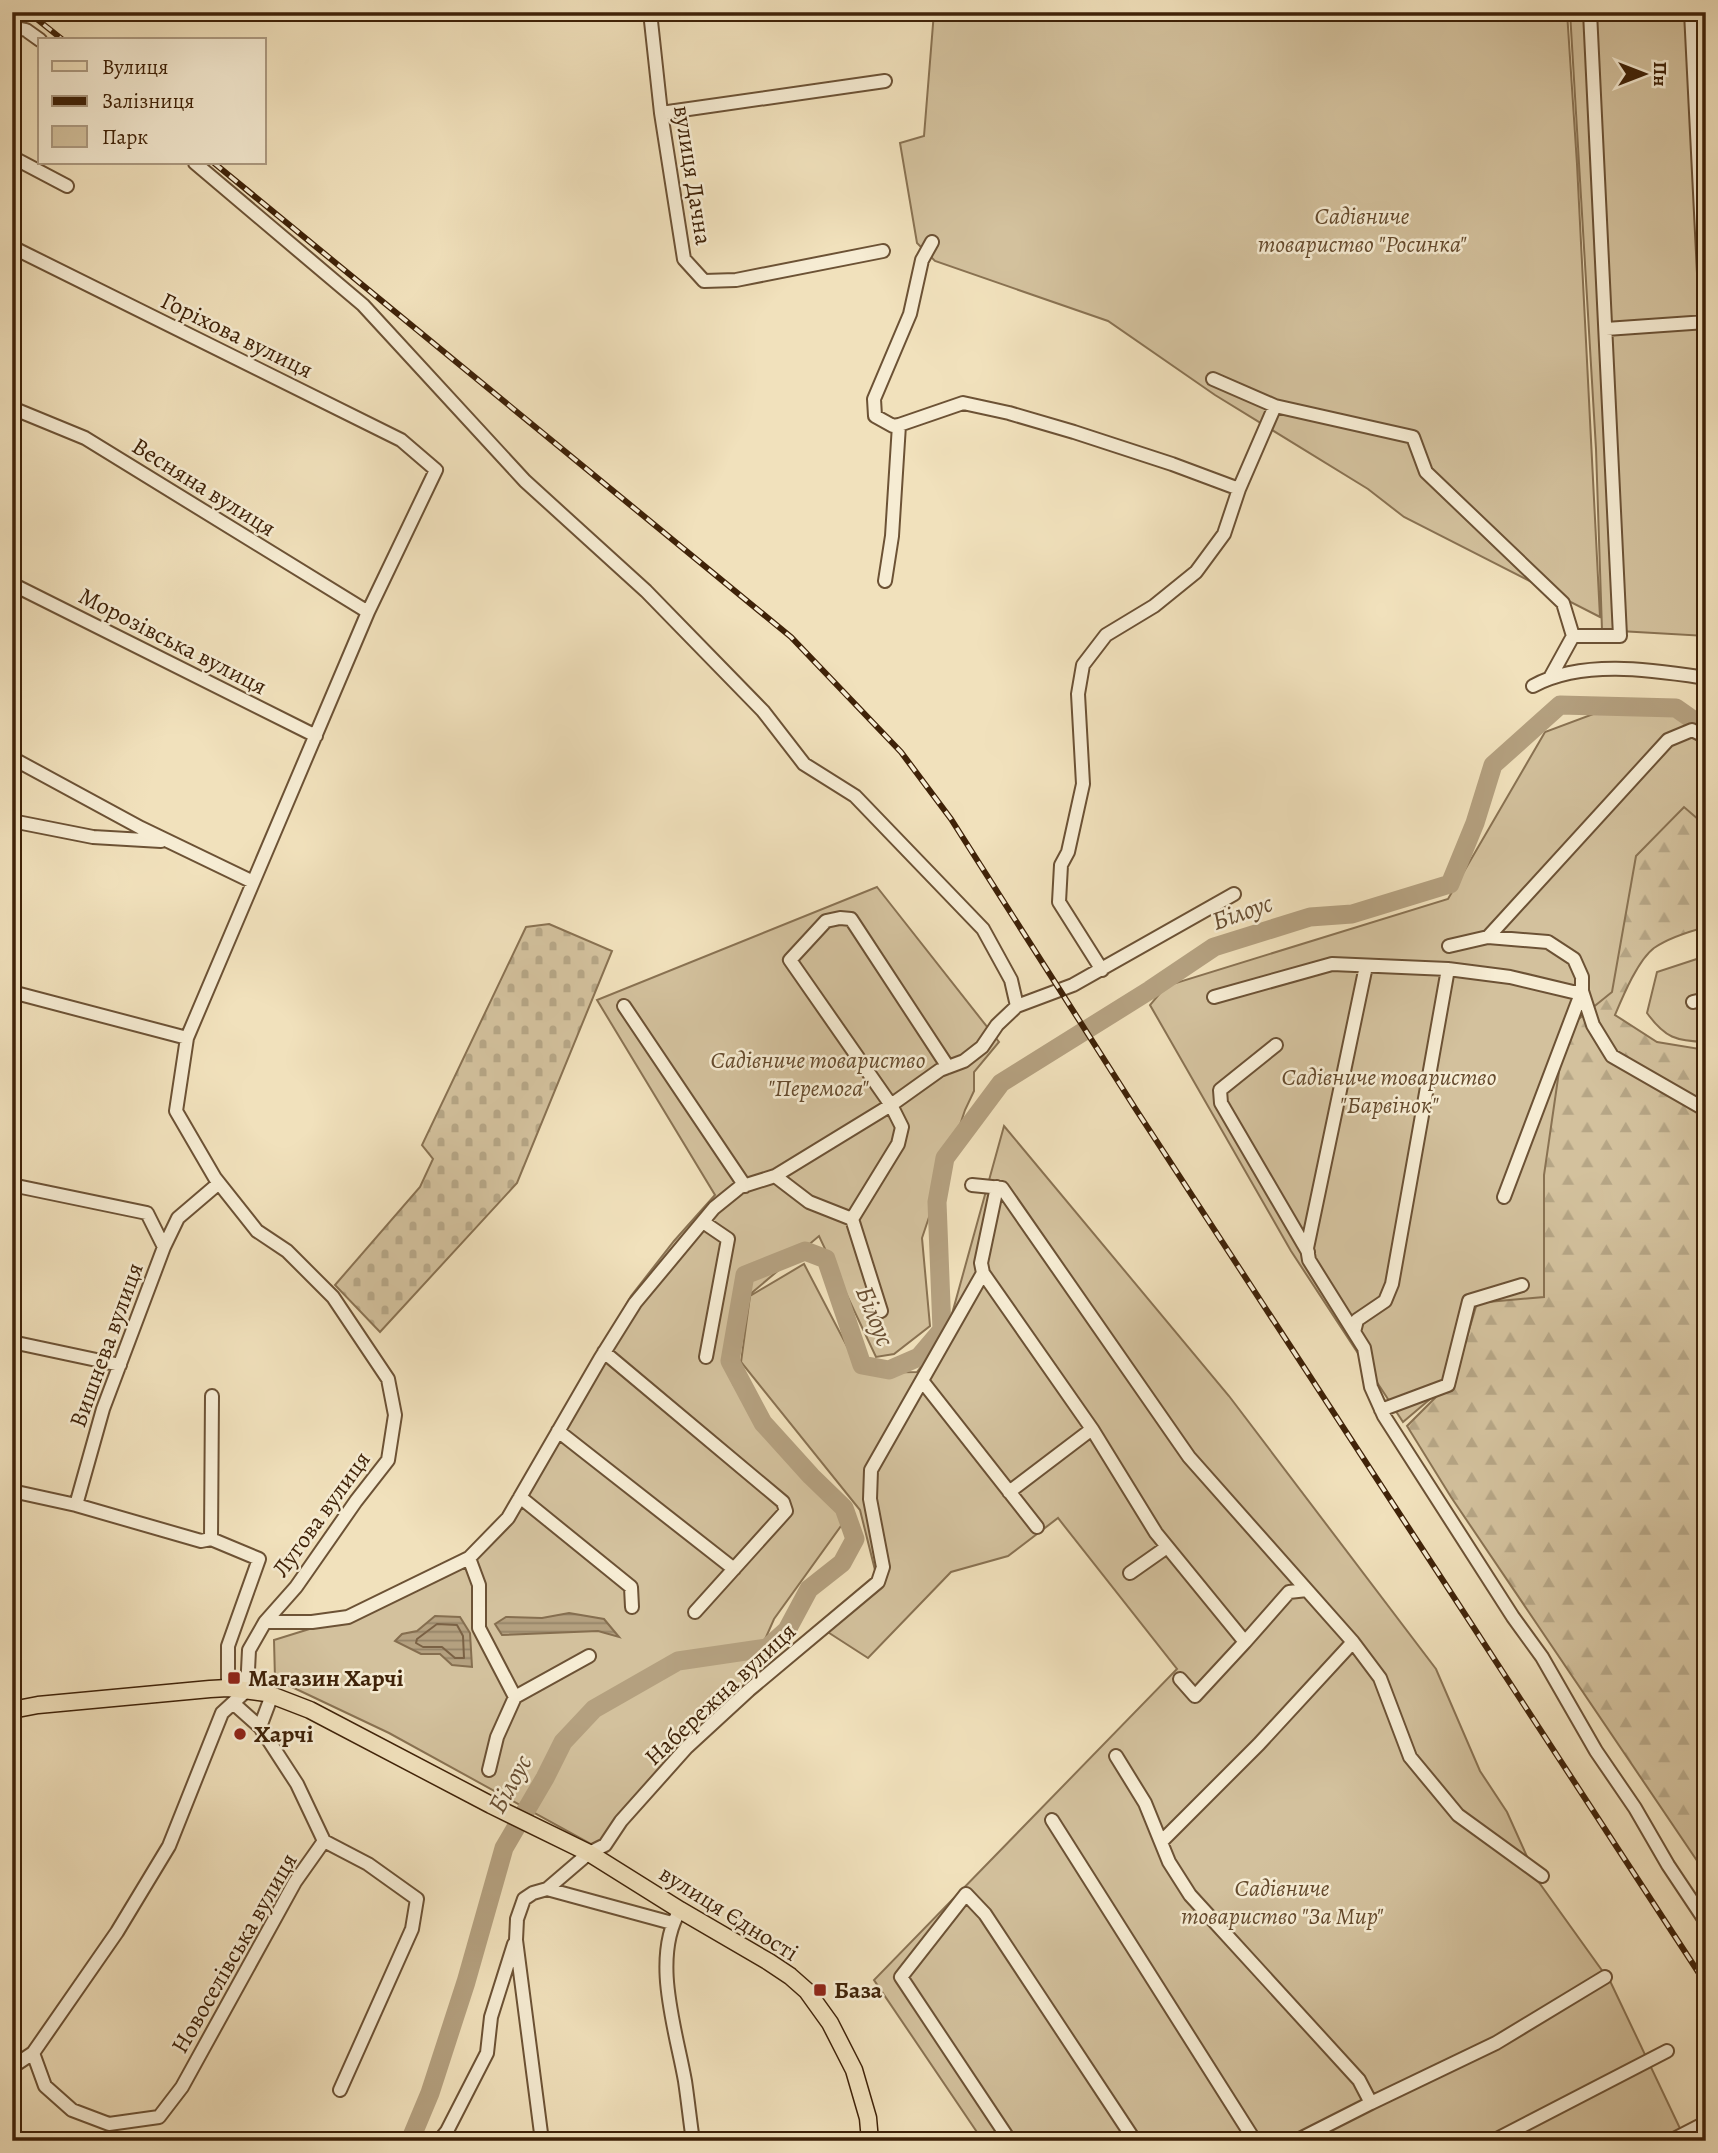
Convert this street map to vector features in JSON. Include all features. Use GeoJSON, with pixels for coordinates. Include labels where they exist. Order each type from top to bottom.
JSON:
{"type":"FeatureCollection","features":[{"type":"Feature","properties":{"kind":"main road","name":"вулиця Єдності"},"geometry":{"type":"LineString","coordinates":[[12,1710],[38,1705],[230,1696],[247,1690],[272,1695],[310,1710],[589,1853],[676,1917],[769,1962],[790,1976],[807,1991],[830,2023],[854,2070],[868,2118],[870,2141]]}},
{"type":"Feature","properties":{"kind":"street"},"geometry":{"type":"LineString","coordinates":[[342,12],[365,12]]}},
{"type":"Feature","properties":{"kind":"street","name":"вулиця Дачна"},"geometry":{"type":"LineString","coordinates":[[650,12],[661,113],[684,259],[704,281],[736,280],[883,251]]}},
{"type":"Feature","properties":{"kind":"street"},"geometry":{"type":"LineString","coordinates":[[1573,636],[1620,636],[1590,12]]}},
{"type":"Feature","properties":{"kind":"street"},"geometry":{"type":"LineString","coordinates":[[1691,12],[1706,313]]}},
{"type":"Feature","properties":{"kind":"street"},"geometry":{"type":"LineString","coordinates":[[12,27],[26,30],[38,39]]}},
{"type":"Feature","properties":{"kind":"street"},"geometry":{"type":"LineString","coordinates":[[661,113],[886,81]]}},
{"type":"Feature","properties":{"kind":"street"},"geometry":{"type":"LineString","coordinates":[[12,157],[67,186]]}},
{"type":"Feature","properties":{"kind":"street"},"geometry":{"type":"LineString","coordinates":[[196,164],[363,305],[525,481],[646,591],[763,711],[804,764],[855,796],[983,929],[1011,980],[1017,1006]]}},
{"type":"Feature","properties":{"kind":"street"},"geometry":{"type":"LineString","coordinates":[[932,242],[922,260],[910,314],[874,399],[875,416],[893,426],[963,403],[1009,412],[1172,464],[1238,489]]}},
{"type":"Feature","properties":{"kind":"street","name":"Горіхова вулиця"},"geometry":{"type":"LineString","coordinates":[[12,247],[401,440],[436,470]]}},
{"type":"Feature","properties":{"kind":"street"},"geometry":{"type":"LineString","coordinates":[[1606,329],[1706,322]]}},
{"type":"Feature","properties":{"kind":"street"},"geometry":{"type":"LineString","coordinates":[[1213,379],[1275,406],[1401,432],[1413,437],[1426,472],[1563,604],[1573,636],[1551,676]]}},
{"type":"Feature","properties":{"kind":"street"},"geometry":{"type":"LineString","coordinates":[[1102,970],[1059,902],[1061,865],[1068,852],[1083,784],[1078,694],[1083,665],[1106,635],[1154,606],[1196,572],[1224,534],[1238,489],[1275,406]]}},
{"type":"Feature","properties":{"kind":"street","name":"Весняна вулиця"},"geometry":{"type":"LineString","coordinates":[[12,408],[85,438],[368,612]]}},
{"type":"Feature","properties":{"kind":"street"},"geometry":{"type":"LineString","coordinates":[[885,581],[892,536],[899,425]]}},
{"type":"Feature","properties":{"kind":"street","name":"Лугова вулиця"},"geometry":{"type":"LineString","coordinates":[[247,1690],[250,1650],[265,1622],[296,1587],[388,1460],[395,1415],[388,1380],[333,1297],[287,1251],[257,1231],[219,1183],[176,1111],[187,1038],[368,612],[436,470]]}},
{"type":"Feature","properties":{"kind":"street","name":"Морозівська вулиця"},"geometry":{"type":"LineString","coordinates":[[12,584],[316,736]]}},
{"type":"Feature","properties":{"kind":"street"},"geometry":{"type":"LineString","coordinates":[[1533,686],[1551,676],[1582,670],[1660,671],[1706,678]]}},
{"type":"Feature","properties":{"kind":"street"},"geometry":{"type":"LineString","coordinates":[[1488,937],[1668,740],[1692,730],[1706,737]]}},
{"type":"Feature","properties":{"kind":"street"},"geometry":{"type":"LineString","coordinates":[[12,758],[253,883]]}},
{"type":"Feature","properties":{"kind":"street"},"geometry":{"type":"LineString","coordinates":[[12,821],[93,837],[168,841]]}},
{"type":"Feature","properties":{"kind":"street"},"geometry":{"type":"LineString","coordinates":[[265,1622],[312,1622],[348,1617],[469,1558],[508,1518],[635,1303],[714,1208],[740,1187],[775,1176],[891,1105],[940,1070],[964,1061],[982,1047],[997,1025],[1017,1006],[1073,985],[1234,894]]}},
{"type":"Feature","properties":{"kind":"street"},"geometry":{"type":"LineString","coordinates":[[881,1311],[852,1219],[898,1144],[902,1127],[891,1105],[790,960],[826,921],[851,919],[948,1067]]}},
{"type":"Feature","properties":{"kind":"street"},"geometry":{"type":"LineString","coordinates":[[1449,946],[1488,937],[1548,942],[1574,959],[1582,977],[1582,991],[1593,1025],[1612,1056],[1706,1110]]}},
{"type":"Feature","properties":{"kind":"street"},"geometry":{"type":"LineString","coordinates":[[1214,997],[1332,964],[1448,969],[1510,977],[1573,992],[1582,991]]}},
{"type":"Feature","properties":{"kind":"street"},"geometry":{"type":"LineString","coordinates":[[1366,966],[1308,1252],[1309,1260],[1364,1348],[1371,1387],[1381,1410],[1513,1617],[1542,1657],[1596,1751],[1706,1922]]}},
{"type":"Feature","properties":{"kind":"street"},"geometry":{"type":"LineString","coordinates":[[1354,1332],[1357,1320],[1385,1301],[1392,1284],[1448,969]]}},
{"type":"Feature","properties":{"kind":"street"},"geometry":{"type":"LineString","coordinates":[[1504,1197],[1582,991]]}},
{"type":"Feature","properties":{"kind":"street"},"geometry":{"type":"LineString","coordinates":[[12,992],[187,1038]]}},
{"type":"Feature","properties":{"kind":"street"},"geometry":{"type":"LineString","coordinates":[[624,1006],[745,1186]]}},
{"type":"Feature","properties":{"kind":"street"},"geometry":{"type":"LineString","coordinates":[[1276,1045],[1220,1090],[1221,1103],[1308,1252]]}},
{"type":"Feature","properties":{"kind":"street"},"geometry":{"type":"LineString","coordinates":[[775,1176],[809,1202],[852,1219]]}},
{"type":"Feature","properties":{"kind":"street"},"geometry":{"type":"LineString","coordinates":[[164,1247],[178,1218],[219,1183]]}},
{"type":"Feature","properties":{"kind":"street","name":"Вишнева вулиця"},"geometry":{"type":"LineString","coordinates":[[12,1185],[147,1213],[164,1247],[103,1409],[76,1505]]}},
{"type":"Feature","properties":{"kind":"street"},"geometry":{"type":"LineString","coordinates":[[972,1185],[1002,1188],[1189,1457],[1353,1643],[1380,1678],[1410,1757],[1458,1815],[1542,1876]]}},
{"type":"Feature","properties":{"kind":"street"},"geometry":{"type":"LineString","coordinates":[[997,1188],[981,1263],[983,1273],[1092,1429],[1156,1533],[1245,1642]]}},
{"type":"Feature","properties":{"kind":"street"},"geometry":{"type":"LineString","coordinates":[[703,1222],[728,1239],[706,1357]]}},
{"type":"Feature","properties":{"kind":"street","name":"Набережна вулиця"},"geometry":{"type":"LineString","coordinates":[[542,2141],[516,1940],[517,1919],[524,1899],[547,1889],[589,1853],[605,1845],[621,1821],[687,1747],[749,1690],[878,1582],[883,1567],[870,1499],[871,1470],[983,1273]]}},
{"type":"Feature","properties":{"kind":"street"},"geometry":{"type":"LineString","coordinates":[[1381,1410],[1448,1385],[1469,1301],[1522,1285]]}},
{"type":"Feature","properties":{"kind":"street"},"geometry":{"type":"LineString","coordinates":[[12,1342],[120,1365]]}},
{"type":"Feature","properties":{"kind":"street"},"geometry":{"type":"LineString","coordinates":[[604,1352],[783,1502],[786,1511],[695,1612]]}},
{"type":"Feature","properties":{"kind":"street"},"geometry":{"type":"LineString","coordinates":[[923,1382],[1037,1527]]}},
{"type":"Feature","properties":{"kind":"street"},"geometry":{"type":"LineString","coordinates":[[211,1539],[212,1396]]}},
{"type":"Feature","properties":{"kind":"street"},"geometry":{"type":"LineString","coordinates":[[1009,1492],[1092,1429]]}},
{"type":"Feature","properties":{"kind":"street"},"geometry":{"type":"LineString","coordinates":[[558,1431],[734,1569]]}},
{"type":"Feature","properties":{"kind":"street"},"geometry":{"type":"LineString","coordinates":[[12,1491],[76,1505],[201,1541],[211,1539],[259,1559],[228,1646],[230,1696],[169,1846],[117,1932],[33,2053],[12,2067]]}},
{"type":"Feature","properties":{"kind":"street"},"geometry":{"type":"LineString","coordinates":[[520,1497],[631,1587],[632,1607]]}},
{"type":"Feature","properties":{"kind":"street"},"geometry":{"type":"LineString","coordinates":[[1130,1573],[1167,1547]]}},
{"type":"Feature","properties":{"kind":"street"},"geometry":{"type":"LineString","coordinates":[[469,1558],[479,1585],[479,1628],[515,1697]]}},
{"type":"Feature","properties":{"kind":"street"},"geometry":{"type":"LineString","coordinates":[[1180,1679],[1195,1696],[1289,1591],[1307,1590]]}},
{"type":"Feature","properties":{"kind":"street"},"geometry":{"type":"LineString","coordinates":[[1161,1842],[1259,1744],[1353,1643]]}},
{"type":"Feature","properties":{"kind":"street"},"geometry":{"type":"LineString","coordinates":[[489,1770],[496,1737],[515,1697],[589,1656]]}},
{"type":"Feature","properties":{"kind":"street"},"geometry":{"type":"LineString","coordinates":[[260,1727],[272,1695]]}},
{"type":"Feature","properties":{"kind":"street"},"geometry":{"type":"LineString","coordinates":[[230,1696],[260,1727],[297,1784],[324,1841],[368,1864],[417,1899],[412,1930],[341,2090]]}},
{"type":"Feature","properties":{"kind":"street"},"geometry":{"type":"LineString","coordinates":[[1116,1756],[1145,1803],[1170,1862],[1190,1895],[1359,2080],[1371,2103]]}},
{"type":"Feature","properties":{"kind":"street"},"geometry":{"type":"LineString","coordinates":[[1052,1820],[1255,2141]]}},
{"type":"Feature","properties":{"kind":"street","name":"Новоселівська вулиця"},"geometry":{"type":"LineString","coordinates":[[33,2053],[45,2086],[72,2110],[109,2124],[159,2118],[182,2087],[295,1882],[324,1841]]}},
{"type":"Feature","properties":{"kind":"street"},"geometry":{"type":"LineString","coordinates":[[547,1889],[676,1917],[667,1963],[670,2010],[693,2141]]}},
{"type":"Feature","properties":{"kind":"street"},"geometry":{"type":"LineString","coordinates":[[1010,2141],[901,1977],[966,1894],[985,1914],[1135,2141]]}},
{"type":"Feature","properties":{"kind":"street"},"geometry":{"type":"LineString","coordinates":[[439,2141],[447,2131],[487,2053],[491,2017],[516,1940]]}},
{"type":"Feature","properties":{"kind":"street"},"geometry":{"type":"LineString","coordinates":[[1296,2141],[1496,2043],[1605,1978]]}},
{"type":"Feature","properties":{"kind":"street"},"geometry":{"type":"LineString","coordinates":[[1493,2141],[1667,2051]]}},
{"type":"Feature","properties":{"kind":"street"},"geometry":{"type":"LineString","coordinates":[[1670,2141],[1705,2123]]}},
{"type":"Feature","properties":{"kind":"green space","name":"Садівниче товариство \"Росинка\""},"geometry":{"type":"Polygon","coordinates":[[[934,12],[1567,12],[1600,617],[1404,517],[1368,489],[1215,395],[1108,321],[935,261],[917,243],[900,143],[924,136],[934,12]]]}},
{"type":"Feature","properties":{"kind":"green space"},"geometry":{"type":"Polygon","coordinates":[[[1570,12],[1706,12],[1706,636],[1602,630],[1596,449],[1570,12]]]}},
{"type":"Feature","properties":{"kind":"green space","name":"Садівниче товариство \"Барвінок\""},"geometry":{"type":"Polygon","coordinates":[[[1620,704],[1676,712],[1692,730],[1706,740],[1706,826],[1684,807],[1636,856],[1612,992],[1565,1030],[1544,1175],[1544,1297],[1477,1303],[1455,1378],[1403,1422],[1291,1251],[1150,1005],[1166,986],[1448,899],[1545,732],[1620,704]]]}},
{"type":"Feature","properties":{"kind":"green space"},"geometry":{"type":"Polygon","coordinates":[[[1685,806],[1706,822],[1706,927],[1654,948],[1642,961],[1615,1015],[1657,1042],[1706,1050],[1706,1874],[1451,1497],[1407,1426],[1455,1378],[1451,1357],[1635,855],[1685,806]]]}},
{"type":"Feature","properties":{"kind":"green space","name":"Садівниче товариство \"Перемога\""},"geometry":{"type":"Polygon","coordinates":[[[877,887],[999,1042],[974,1072],[974,1091],[965,1110],[922,1238],[930,1326],[894,1354],[876,1357],[819,1236],[735,1307],[728,1351],[733,1384],[796,1463],[846,1519],[774,1619],[744,1687],[662,1765],[598,1848],[389,1733],[275,1679],[274,1640],[348,1617],[492,1542],[631,1296],[674,1241],[715,1195],[597,1000],[877,887]]]}},
{"type":"Feature","properties":{"kind":"green space"},"geometry":{"type":"Polygon","coordinates":[[[549,924],[612,951],[517,1183],[380,1332],[335,1285],[420,1187],[433,1159],[422,1145],[526,927],[549,924]]]}},
{"type":"Feature","properties":{"kind":"green space"},"geometry":{"type":"Polygon","coordinates":[[[1706,956],[1706,1042],[1679,1039],[1666,1033],[1647,1013],[1657,972],[1706,956]]]}},
{"type":"Feature","properties":{"kind":"green space","name":"Садівниче товариство \"За Мир\""},"geometry":{"type":"Polygon","coordinates":[[[1004,1126],[1229,1396],[1436,1669],[1480,1771],[1507,1812],[1538,1881],[1611,1983],[1686,2141],[983,2141],[874,1980],[1177,1669],[1058,1518],[1008,1556],[951,1572],[868,1658],[823,1629],[878,1582],[860,1510],[741,1362],[750,1296],[804,1264],[861,1373],[917,1372],[947,1332],[1004,1126]]]}},
{"type":"Feature","properties":{"kind":"water"},"geometry":{"type":"Polygon","coordinates":[[[569,1613],[604,1619],[619,1637],[598,1631],[502,1635],[495,1624],[506,1617],[542,1618],[569,1613]]]}},
{"type":"Feature","properties":{"kind":"water"},"geometry":{"type":"Polygon","coordinates":[[[435,1616],[460,1617],[470,1633],[472,1667],[452,1665],[440,1654],[421,1654],[395,1641],[402,1634],[417,1631],[435,1616]]]}},
{"type":"Feature","properties":{"kind":"waterway","name":"Білоус"},"geometry":{"type":"LineString","coordinates":[[408,2141],[430,2093],[466,1982],[504,1848],[563,1742],[594,1709],[678,1661],[767,1648],[787,1630],[809,1589],[842,1563],[855,1539],[844,1508],[763,1423],[730,1361],[745,1275],[805,1251],[826,1259],[862,1365],[889,1370],[919,1357],[942,1330],[937,1202],[945,1158],[1001,1083],[1214,947],[1310,917],[1352,914],[1450,884],[1475,823],[1493,765],[1560,705],[1676,708],[1706,729]]}},
{"type":"Feature","properties":{"kind":"railway"},"geometry":{"type":"LineString","coordinates":[[28,12],[60,38]]}},
{"type":"Feature","properties":{"kind":"railway"},"geometry":{"type":"LineString","coordinates":[[215,164],[791,637],[901,752],[951,819],[1135,1108],[1706,1984]]}},
{"type":"Feature","properties":{"kind":"place","name":"Магазин Харчі"},"geometry":{"type":"Point","coordinates":[234,1678]}},
{"type":"Feature","properties":{"kind":"place","name":"Харчі"},"geometry":{"type":"Point","coordinates":[240,1734]}},
{"type":"Feature","properties":{"kind":"place","name":"База"},"geometry":{"type":"Point","coordinates":[820,1990]}}]}
